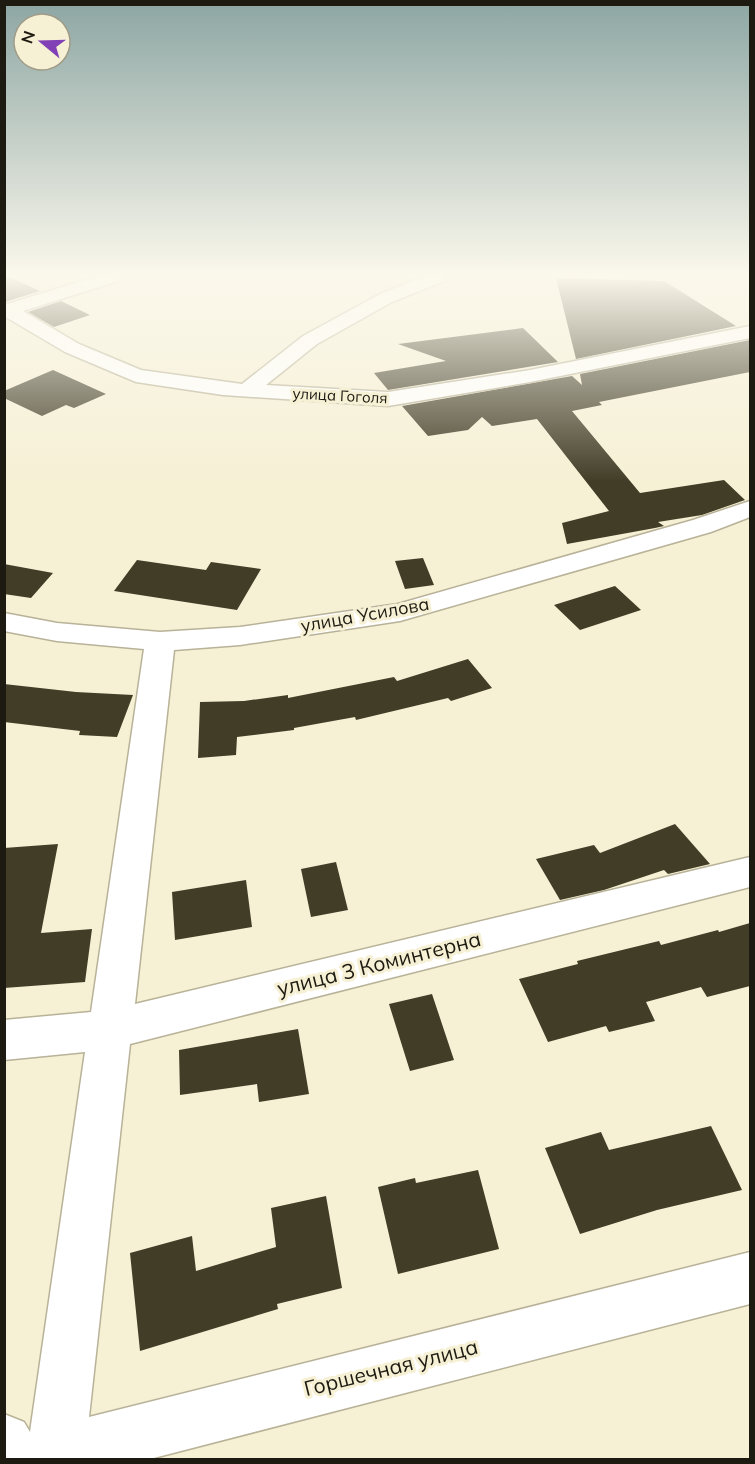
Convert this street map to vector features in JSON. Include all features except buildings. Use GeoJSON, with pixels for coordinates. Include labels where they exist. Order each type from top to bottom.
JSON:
{"type":"FeatureCollection","features":[{"type":"Feature","properties":{"kind":"street","name":"улица Гоголя"},"geometry":{"type":"LineString","coordinates":[[67,345],[136,376],[246,391],[377,399],[400,398],[530,376],[683,345]]}},
{"type":"Feature","properties":{"kind":"street","name":"улица Гоголя"},"geometry":{"type":"LineString","coordinates":[[246,391],[303,345]]}},
{"type":"Feature","properties":{"kind":"street","name":"улица Усилова"},"geometry":{"type":"LineString","coordinates":[[4,622],[57,632],[160,641],[240,636],[400,612],[702,526],[750,509]]}},
{"type":"Feature","properties":{"kind":"street"},"geometry":{"type":"LineString","coordinates":[[27,1453],[109,1030],[160,641]]}},
{"type":"Feature","properties":{"kind":"street","name":"улица 3 Коминтерна"},"geometry":{"type":"LineString","coordinates":[[4,1040],[109,1030],[750,872]]}},
{"type":"Feature","properties":{"kind":"street","name":"Горшечная улица"},"geometry":{"type":"LineString","coordinates":[[27,1453],[750,1278]]}}]}
